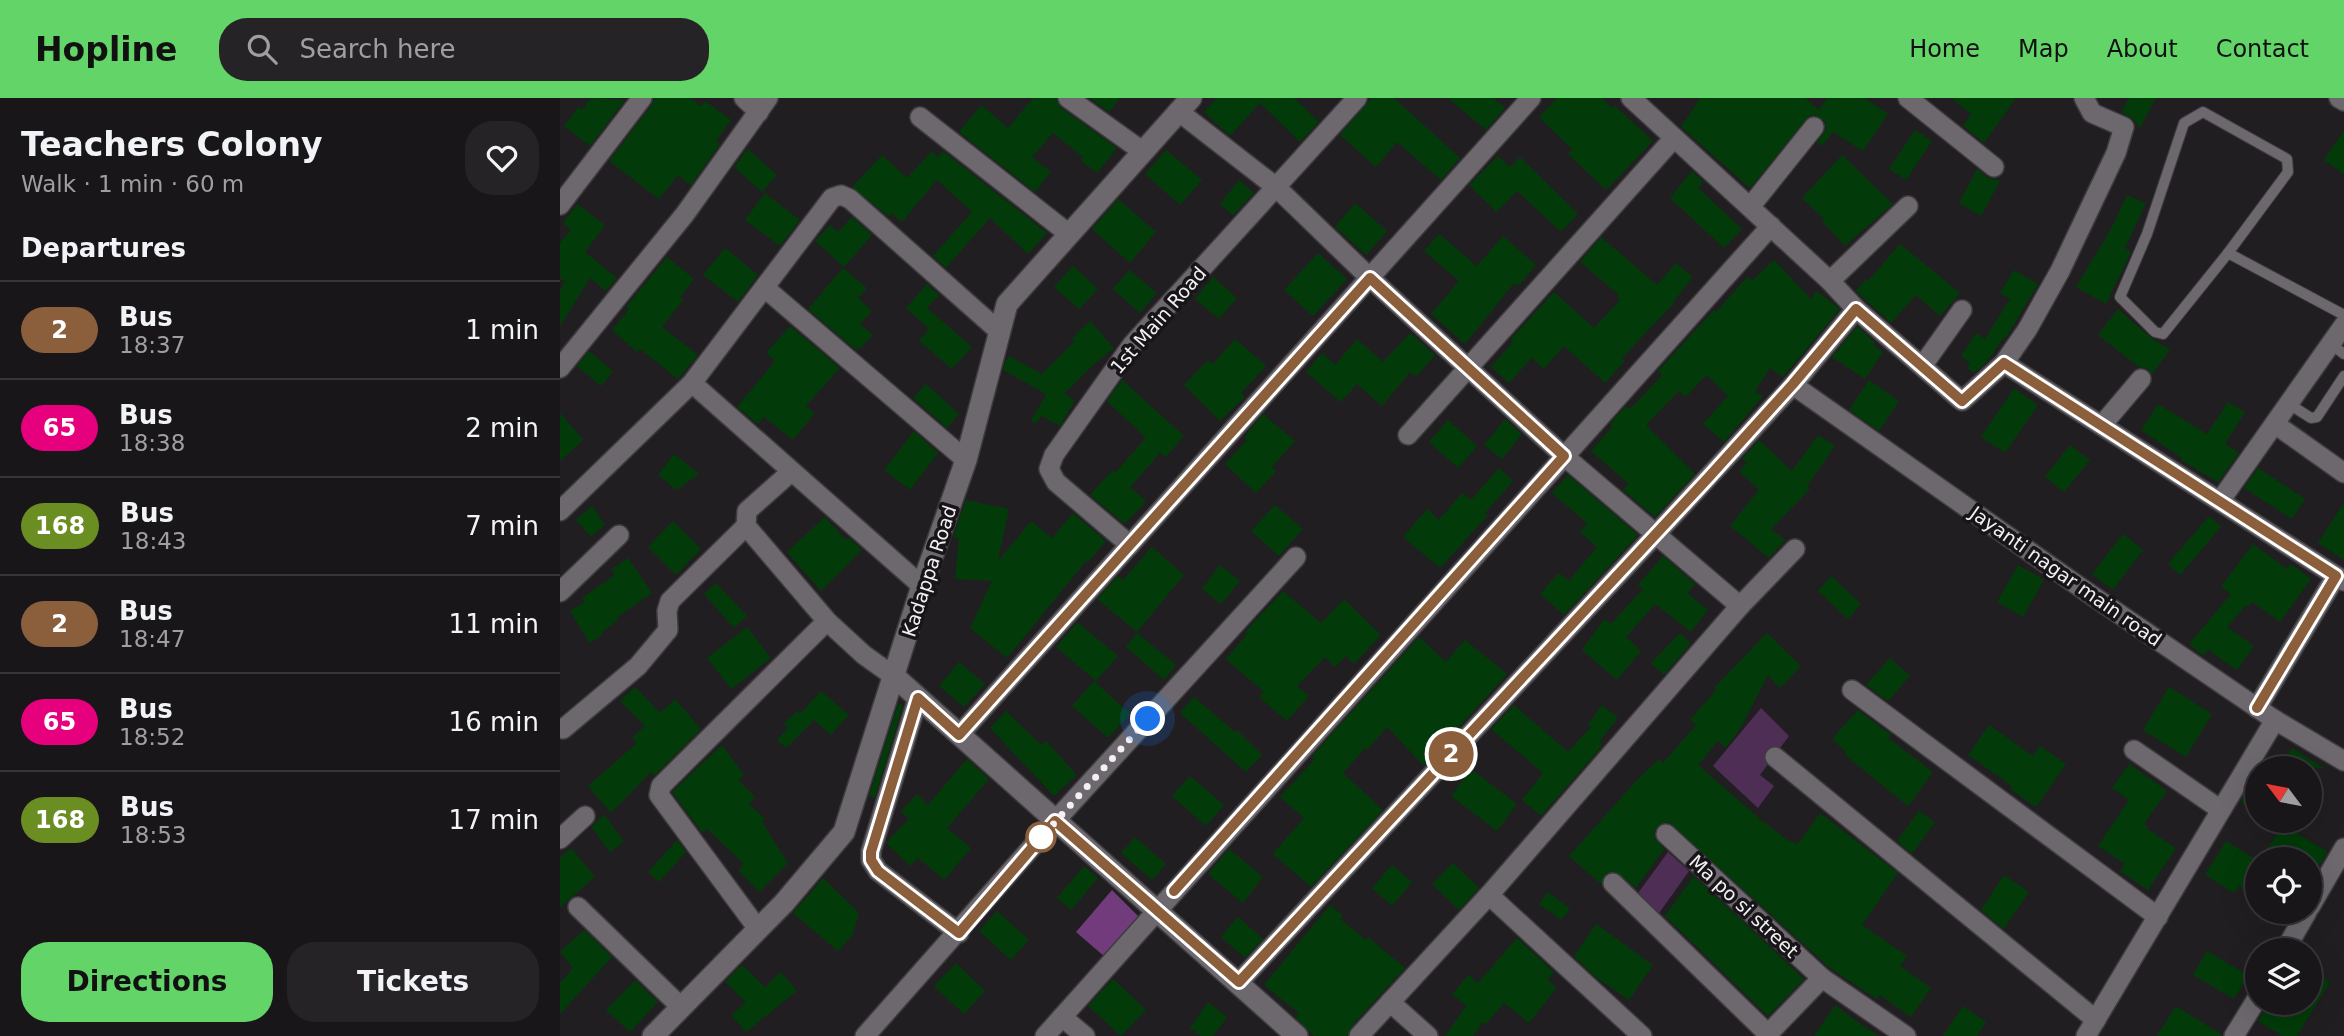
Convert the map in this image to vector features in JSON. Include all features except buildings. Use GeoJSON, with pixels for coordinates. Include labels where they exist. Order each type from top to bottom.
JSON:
{"type":"FeatureCollection","features":[{"type":"Feature","properties":{"kind":"main road","name":"Kadappa Road"},"geometry":{"type":"LineString","coordinates":[[653,1036],[784,903],[844,832],[922,586],[966,460],[1007,304],[1185,105]]}},
{"type":"Feature","properties":{"kind":"main road"},"geometry":{"type":"LineString","coordinates":[[895,677],[1297,1036]]}},
{"type":"Feature","properties":{"kind":"street"},"geometry":{"type":"LineString","coordinates":[[560,205],[642,98]]}},
{"type":"Feature","properties":{"kind":"street"},"geometry":{"type":"LineString","coordinates":[[560,368],[685,214],[764,105],[744,98]]}},
{"type":"Feature","properties":{"kind":"street"},"geometry":{"type":"LineString","coordinates":[[1068,98],[1142,151]]}},
{"type":"Feature","properties":{"kind":"street","name":"1st Main Road"},"geometry":{"type":"LineString","coordinates":[[1130,545],[1056,482],[1049,469],[1054,455],[1132,345],[1357,98]]}},
{"type":"Feature","properties":{"kind":"street"},"geometry":{"type":"LineString","coordinates":[[959,735],[1531,98]]}},
{"type":"Feature","properties":{"kind":"street"},"geometry":{"type":"LineString","coordinates":[[1631,98],[1830,281],[1856,309],[1962,401],[2004,363],[2027,330],[2060,271],[2116,153],[2124,127],[2092,113],[2084,98]]}},
{"type":"Feature","properties":{"kind":"street"},"geometry":{"type":"LineString","coordinates":[[1908,98],[1994,167]]}},
{"type":"Feature","properties":{"kind":"street"},"geometry":{"type":"LineString","coordinates":[[2339,98],[2344,101]]}},
{"type":"Feature","properties":{"kind":"street"},"geometry":{"type":"LineString","coordinates":[[1185,105],[1564,456],[1740,606]]}},
{"type":"Feature","properties":{"kind":"street"},"geometry":{"type":"LineString","coordinates":[[920,117],[1069,234]]}},
{"type":"Feature","properties":{"kind":"street"},"geometry":{"type":"LineString","coordinates":[[1750,207],[1814,127]]}},
{"type":"Feature","properties":{"kind":"street"},"geometry":{"type":"LineString","coordinates":[[1408,435],[1674,138]]}},
{"type":"Feature","properties":{"kind":"street"},"geometry":{"type":"LineString","coordinates":[[560,510],[692,383],[832,198],[841,195],[850,199],[1000,332]]}},
{"type":"Feature","properties":{"kind":"street"},"geometry":{"type":"LineString","coordinates":[[1830,281],[1908,206]]}},
{"type":"Feature","properties":{"kind":"street"},"geometry":{"type":"LineString","coordinates":[[1045,1036],[1771,226]]}},
{"type":"Feature","properties":{"kind":"street"},"geometry":{"type":"LineString","coordinates":[[765,288],[966,460]]}},
{"type":"Feature","properties":{"kind":"street"},"geometry":{"type":"LineString","coordinates":[[1239,982],[1657,533],[1793,384],[1856,309]]}},
{"type":"Feature","properties":{"kind":"street"},"geometry":{"type":"LineString","coordinates":[[1923,365],[1962,310]]}},
{"type":"Feature","properties":{"kind":"street"},"geometry":{"type":"LineString","coordinates":[[2220,501],[2289,404],[2337,349],[2344,324]]}},
{"type":"Feature","properties":{"kind":"street"},"geometry":{"type":"LineString","coordinates":[[2004,363],[2340,578],[2257,708]]}},
{"type":"Feature","properties":{"kind":"street"},"geometry":{"type":"LineString","coordinates":[[2102,425],[2141,379]]}},
{"type":"Feature","properties":{"kind":"street"},"geometry":{"type":"LineString","coordinates":[[692,383],[922,586]]}},
{"type":"Feature","properties":{"kind":"street","name":"Jayanti nagar main road"},"geometry":{"type":"LineString","coordinates":[[1793,384],[2087,592],[2275,720],[2344,761]]}},
{"type":"Feature","properties":{"kind":"street"},"geometry":{"type":"LineString","coordinates":[[2275,424],[2344,473]]}},
{"type":"Feature","properties":{"kind":"street"},"geometry":{"type":"LineString","coordinates":[[563,729],[638,666],[668,630],[667,611],[670,601],[746,526],[747,511],[791,472]]}},
{"type":"Feature","properties":{"kind":"street"},"geometry":{"type":"LineString","coordinates":[[746,526],[827,621],[864,655],[895,677]]}},
{"type":"Feature","properties":{"kind":"street"},"geometry":{"type":"LineString","coordinates":[[560,592],[619,535]]}},
{"type":"Feature","properties":{"kind":"street"},"geometry":{"type":"LineString","coordinates":[[1359,1036],[1489,895],[1740,606],[1795,549]]}},
{"type":"Feature","properties":{"kind":"street"},"geometry":{"type":"LineString","coordinates":[[865,1036],[959,933],[1055,821],[1296,557]]}},
{"type":"Feature","properties":{"kind":"street"},"geometry":{"type":"LineString","coordinates":[[758,929],[659,795],[661,786],[827,621]]}},
{"type":"Feature","properties":{"kind":"street"},"geometry":{"type":"LineString","coordinates":[[1852,690],[2158,917]]}},
{"type":"Feature","properties":{"kind":"street"},"geometry":{"type":"LineString","coordinates":[[918,698],[871,852],[871,860],[878,871],[959,933]]}},
{"type":"Feature","properties":{"kind":"street"},"geometry":{"type":"LineString","coordinates":[[1775,757],[2091,1028],[2275,720]]}},
{"type":"Feature","properties":{"kind":"street"},"geometry":{"type":"LineString","coordinates":[[2134,750],[2221,810]]}},
{"type":"Feature","properties":{"kind":"street"},"geometry":{"type":"LineString","coordinates":[[560,839],[584,816]]}},
{"type":"Feature","properties":{"kind":"street","name":"Ma po si street"},"geometry":{"type":"LineString","coordinates":[[1666,834],[1822,978],[1906,1036]]}},
{"type":"Feature","properties":{"kind":"street"},"geometry":{"type":"LineString","coordinates":[[2322,886],[2344,848]]}},
{"type":"Feature","properties":{"kind":"street"},"geometry":{"type":"LineString","coordinates":[[1613,883],[1768,1034],[1822,978]]}},
{"type":"Feature","properties":{"kind":"street"},"geometry":{"type":"LineString","coordinates":[[1489,895],[1642,1036]]}},
{"type":"Feature","properties":{"kind":"street"},"geometry":{"type":"LineString","coordinates":[[578,907],[681,1007]]}},
{"type":"Feature","properties":{"kind":"street"},"geometry":{"type":"LineString","coordinates":[[1390,1002],[1428,1036]]}},
{"type":"Feature","properties":{"kind":"street"},"geometry":{"type":"LineString","coordinates":[[2234,1036],[2247,1015]]}},
{"type":"Feature","properties":{"kind":"street"},"geometry":{"type":"LineString","coordinates":[[1062,1017],[1085,1036]]}},
{"type":"Feature","properties":{"kind":"lane"},"geometry":{"type":"LineString","coordinates":[[2203,113],[2287,159],[2288,172],[2228,253],[2163,334],[2155,332],[2120,297],[2147,234],[2184,123],[2203,113]]}},
{"type":"Feature","properties":{"kind":"lane"},"geometry":{"type":"LineString","coordinates":[[2228,253],[2344,324]]}},
{"type":"Feature","properties":{"kind":"lane"},"geometry":{"type":"LineString","coordinates":[[2289,404],[2311,418],[2317,417],[2344,376]]}},
{"type":"Feature","properties":{"kind":"shaded area"},"geometry":{"type":"Polygon","coordinates":[[[1761,708],[1789,736],[1760,775],[1774,786],[1758,808],[1713,766],[1761,708]]]}},
{"type":"Feature","properties":{"kind":"shaded area"},"geometry":{"type":"Polygon","coordinates":[[[1668,852],[1689,871],[1657,916],[1636,896],[1668,852]]]}},
{"type":"Feature","properties":{"kind":"shaded area"},"geometry":{"type":"Polygon","coordinates":[[[1112,890],[1139,917],[1105,957],[1076,932],[1112,890]]]}},
{"type":"Feature","properties":{"kind":"bus line","name":"2"},"geometry":{"type":"LineString","coordinates":[[1174,891],[1564,456],[1370,278],[959,735],[918,698],[871,852],[871,860],[878,871],[959,933],[1055,821],[1239,982],[1708,478],[1856,309],[1962,401],[2004,363],[2336,576],[2257,708]]}},
{"type":"Feature","properties":{"kind":"route"},"geometry":{"type":"LineString","coordinates":[[1041,837],[1039,840],[1148,719]]}}]}
